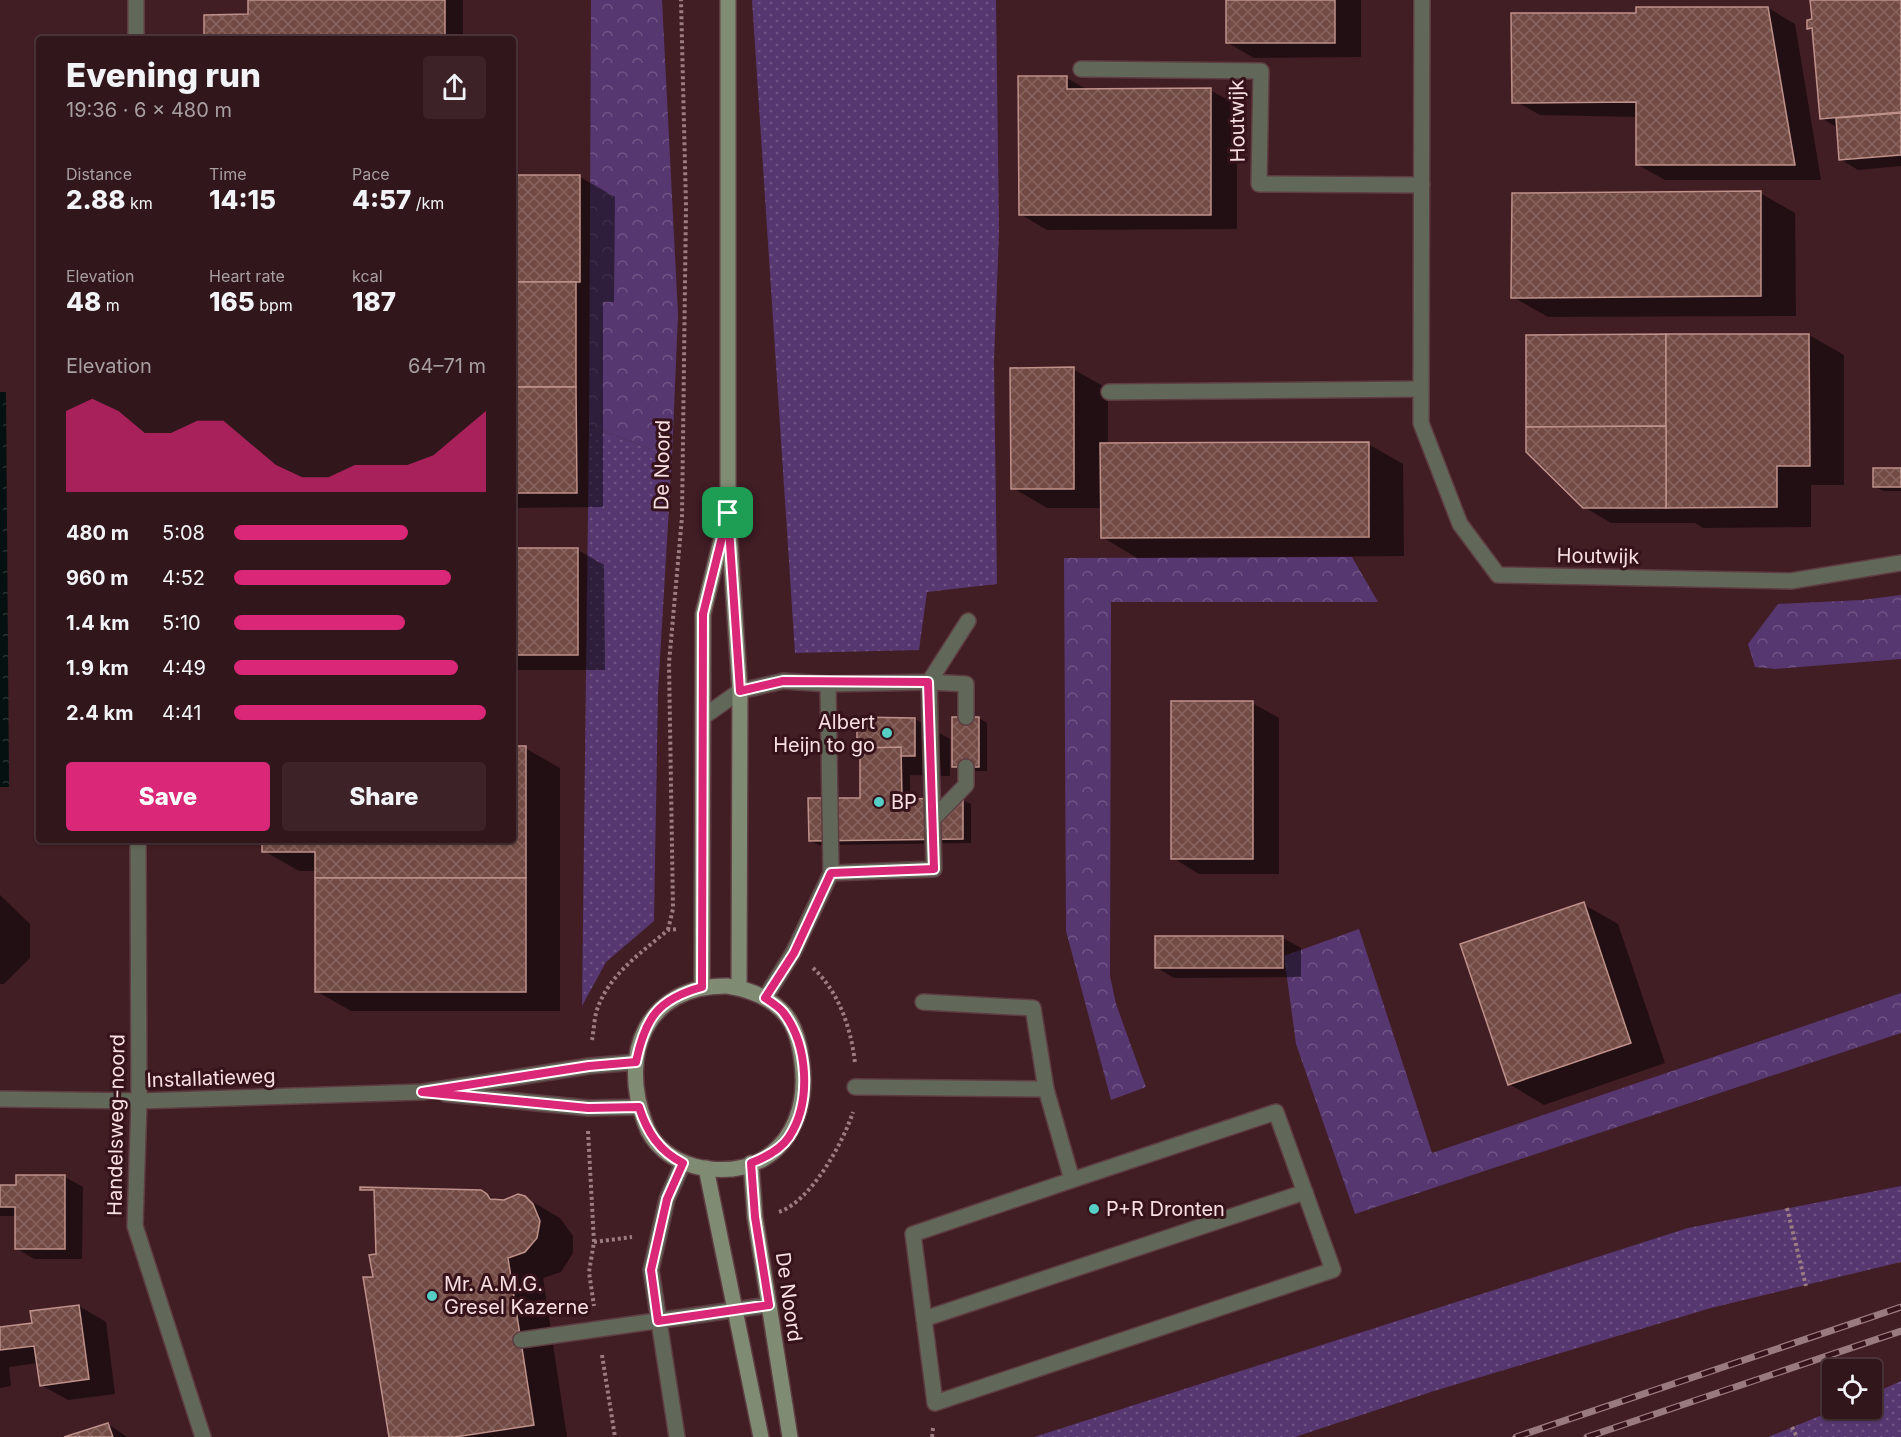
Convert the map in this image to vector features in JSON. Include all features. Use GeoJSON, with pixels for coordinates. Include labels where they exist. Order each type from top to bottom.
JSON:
{"type":"FeatureCollection","features":[{"type":"Feature","properties":{"kind":"main road"},"geometry":{"type":"LineString","coordinates":[[728,0],[728,513],[740,691],[740,988]]}},
{"type":"Feature","properties":{"kind":"main road"},"geometry":{"type":"LineString","coordinates":[[702,987],[703,614],[728,513]]}},
{"type":"Feature","properties":{"kind":"main road"},"geometry":{"type":"LineString","coordinates":[[702,987],[740,988],[765,998],[782,1010],[800,1045],[803,1103],[789,1138],[775,1150],[751,1163],[723,1169],[683,1163],[669,1155],[645,1126],[635,1084],[640,1040],[649,1020],[659,1008],[686,992],[702,987]]}},
{"type":"Feature","properties":{"kind":"main road","name":"De Noord"},"geometry":{"type":"LineString","coordinates":[[751,1163],[755,1217],[790,1437]]}},
{"type":"Feature","properties":{"kind":"main road"},"geometry":{"type":"LineString","coordinates":[[706,1168],[761,1437]]}},
{"type":"Feature","properties":{"kind":"street"},"geometry":{"type":"LineString","coordinates":[[136,0],[136,36]]}},
{"type":"Feature","properties":{"kind":"street","name":"Houtwijk"},"geometry":{"type":"LineString","coordinates":[[1422,0],[1421,423],[1460,524],[1498,574],[1791,581],[1901,563]]}},
{"type":"Feature","properties":{"kind":"street","name":"Houtwijk"},"geometry":{"type":"LineString","coordinates":[[1081,69],[1261,71],[1259,184],[1422,186]]}},
{"type":"Feature","properties":{"kind":"street"},"geometry":{"type":"LineString","coordinates":[[1109,393],[1421,389]]}},
{"type":"Feature","properties":{"kind":"street"},"geometry":{"type":"LineString","coordinates":[[831,873],[934,869],[928,682],[968,621]]}},
{"type":"Feature","properties":{"kind":"street"},"geometry":{"type":"LineString","coordinates":[[703,717],[740,691],[783,681],[828,684],[928,682],[966,684],[966,717]]}},
{"type":"Feature","properties":{"kind":"street"},"geometry":{"type":"LineString","coordinates":[[765,998],[794,953],[831,873],[828,684]]}},
{"type":"Feature","properties":{"kind":"street"},"geometry":{"type":"LineString","coordinates":[[933,819],[966,785],[966,767]]}},
{"type":"Feature","properties":{"kind":"street","name":"Handelsweg-noord"},"geometry":{"type":"LineString","coordinates":[[138,843],[139,1101],[135,1226],[203,1437]]}},
{"type":"Feature","properties":{"kind":"street"},"geometry":{"type":"LineString","coordinates":[[923,1002],[1033,1008],[1046,1089],[1072,1180]]}},
{"type":"Feature","properties":{"kind":"street","name":"Installatieweg"},"geometry":{"type":"LineString","coordinates":[[0,1099],[139,1101],[422,1092],[589,1066],[636,1062]]}},
{"type":"Feature","properties":{"kind":"street"},"geometry":{"type":"LineString","coordinates":[[855,1087],[1046,1089]]}},
{"type":"Feature","properties":{"kind":"street","name":"Installatieweg"},"geometry":{"type":"LineString","coordinates":[[422,1092],[588,1108],[639,1107]]}},
{"type":"Feature","properties":{"kind":"street"},"geometry":{"type":"LineString","coordinates":[[1276,1112],[1305,1192],[1333,1270],[935,1403],[913,1234],[1276,1112]]}},
{"type":"Feature","properties":{"kind":"street"},"geometry":{"type":"LineString","coordinates":[[677,1437],[651,1270],[667,1199],[683,1163]]}},
{"type":"Feature","properties":{"kind":"street"},"geometry":{"type":"LineString","coordinates":[[924,1319],[1305,1192]]}},
{"type":"Feature","properties":{"kind":"street"},"geometry":{"type":"LineString","coordinates":[[521,1340],[769,1305]]}},
{"type":"Feature","properties":{"kind":"path","name":"De Noord"},"geometry":{"type":"LineString","coordinates":[[668,930],[673,909],[669,663],[682,517],[686,206],[681,0]]}},
{"type":"Feature","properties":{"kind":"path"},"geometry":{"type":"LineString","coordinates":[[1787,1208],[1806,1286]]}},
{"type":"Feature","properties":{"kind":"path"},"geometry":{"type":"LineString","coordinates":[[1792,1427],[1797,1437]]}},
{"type":"Feature","properties":{"kind":"green space"},"geometry":{"type":"Polygon","coordinates":[[[591,0],[662,0],[678,314],[672,457],[589,426],[591,0]]]}},
{"type":"Feature","properties":{"kind":"green space"},"geometry":{"type":"Polygon","coordinates":[[[752,0],[996,0],[999,233],[994,361],[997,584],[927,592],[919,650],[795,653],[752,0]]]}},
{"type":"Feature","properties":{"kind":"green space"},"geometry":{"type":"Polygon","coordinates":[[[589,426],[672,457],[658,692],[654,921],[606,962],[582,1006],[589,426]]]}},
{"type":"Feature","properties":{"kind":"green space"},"geometry":{"type":"Polygon","coordinates":[[[1352,557],[1378,602],[1111,602],[1110,976],[1116,1004],[1146,1087],[1111,1100],[1066,931],[1064,558],[1352,557]]]}},
{"type":"Feature","properties":{"kind":"green space"},"geometry":{"type":"Polygon","coordinates":[[[1901,595],[1901,659],[1775,669],[1755,667],[1748,644],[1778,604],[1862,600],[1901,595]]]}},
{"type":"Feature","properties":{"kind":"green space"},"geometry":{"type":"Polygon","coordinates":[[[1359,929],[1432,1153],[1901,993],[1901,1033],[1355,1214],[1296,1044],[1284,956],[1359,929]]]}},
{"type":"Feature","properties":{"kind":"green space"},"geometry":{"type":"Polygon","coordinates":[[[1901,1186],[1901,1262],[1711,1308],[1434,1391],[1295,1437],[1034,1437],[1688,1228],[1901,1186]]]}},
{"type":"Feature","properties":{"kind":"green space"},"geometry":{"type":"Polygon","coordinates":[[[1901,1381],[1901,1437],[1768,1437],[1822,1415],[1822,1419],[1882,1419],[1882,1390],[1901,1381]]]}},
{"type":"Feature","properties":{"kind":"water"},"geometry":{"type":"Polygon","coordinates":[[[0,392],[6,392],[9,787],[0,787],[0,392]]]}},
{"type":"Feature","properties":{"kind":"building"},"geometry":{"type":"Polygon","coordinates":[[[248,0],[445,0],[445,36],[204,36],[204,15],[248,14],[248,0]]]}},
{"type":"Feature","properties":{"kind":"building"},"geometry":{"type":"Polygon","coordinates":[[[1226,0],[1335,0],[1335,43],[1226,43],[1226,0]]]}},
{"type":"Feature","properties":{"kind":"building"},"geometry":{"type":"Polygon","coordinates":[[[1810,0],[1901,0],[1901,112],[1820,119],[1812,28],[1807,29],[1807,20],[1812,19],[1810,0]]]}},
{"type":"Feature","properties":{"kind":"building"},"geometry":{"type":"Polygon","coordinates":[[[1636,7],[1768,7],[1795,165],[1636,165],[1636,102],[1512,103],[1511,13],[1636,13],[1636,7]]]}},
{"type":"Feature","properties":{"kind":"building"},"geometry":{"type":"Polygon","coordinates":[[[1018,76],[1067,76],[1067,89],[1211,88],[1211,215],[1019,215],[1018,76]]]}},
{"type":"Feature","properties":{"kind":"building"},"geometry":{"type":"Polygon","coordinates":[[[1901,113],[1901,155],[1839,160],[1836,118],[1901,113]]]}},
{"type":"Feature","properties":{"kind":"building"},"geometry":{"type":"Polygon","coordinates":[[[516,175],[580,175],[580,282],[516,282],[516,175]]]}},
{"type":"Feature","properties":{"kind":"building"},"geometry":{"type":"Polygon","coordinates":[[[1761,191],[1761,296],[1511,298],[1512,193],[1761,191]]]}},
{"type":"Feature","properties":{"kind":"building"},"geometry":{"type":"Polygon","coordinates":[[[516,282],[576,282],[576,387],[516,387],[516,282]]]}},
{"type":"Feature","properties":{"kind":"building"},"geometry":{"type":"Polygon","coordinates":[[[1666,334],[1666,426],[1526,427],[1526,335],[1666,334]]]}},
{"type":"Feature","properties":{"kind":"building"},"geometry":{"type":"Polygon","coordinates":[[[1666,334],[1809,334],[1810,466],[1777,466],[1777,507],[1666,508],[1666,334]]]}},
{"type":"Feature","properties":{"kind":"building"},"geometry":{"type":"Polygon","coordinates":[[[1074,367],[1074,489],[1011,489],[1010,368],[1074,367]]]}},
{"type":"Feature","properties":{"kind":"building"},"geometry":{"type":"Polygon","coordinates":[[[516,387],[576,387],[577,493],[516,493],[516,387]]]}},
{"type":"Feature","properties":{"kind":"building"},"geometry":{"type":"Polygon","coordinates":[[[1666,426],[1666,508],[1583,508],[1526,452],[1526,427],[1666,426]]]}},
{"type":"Feature","properties":{"kind":"building"},"geometry":{"type":"Polygon","coordinates":[[[1369,442],[1369,537],[1101,538],[1100,443],[1369,442]]]}},
{"type":"Feature","properties":{"kind":"building"},"geometry":{"type":"Polygon","coordinates":[[[1873,468],[1901,468],[1901,487],[1873,487],[1873,468]]]}},
{"type":"Feature","properties":{"kind":"building"},"geometry":{"type":"Polygon","coordinates":[[[516,548],[578,548],[578,655],[516,655],[516,548]]]}},
{"type":"Feature","properties":{"kind":"building"},"geometry":{"type":"Polygon","coordinates":[[[1171,701],[1253,701],[1253,859],[1171,859],[1171,701]]]}},
{"type":"Feature","properties":{"kind":"building"},"geometry":{"type":"Polygon","coordinates":[[[857,717],[915,718],[915,756],[857,756],[857,717]]]}},
{"type":"Feature","properties":{"kind":"building"},"geometry":{"type":"Polygon","coordinates":[[[952,717],[979,717],[979,767],[952,767],[952,717]]]}},
{"type":"Feature","properties":{"kind":"building"},"geometry":{"type":"Polygon","coordinates":[[[516,746],[526,746],[526,878],[315,878],[315,852],[262,852],[262,843],[516,843],[516,746]]]}},
{"type":"Feature","properties":{"kind":"building"},"geometry":{"type":"Polygon","coordinates":[[[901,747],[902,799],[963,798],[963,839],[809,841],[808,798],[860,798],[860,748],[901,747]]]}},
{"type":"Feature","properties":{"kind":"building"},"geometry":{"type":"Polygon","coordinates":[[[315,878],[526,878],[526,992],[315,992],[315,878]]]}},
{"type":"Feature","properties":{"kind":"building"},"geometry":{"type":"Polygon","coordinates":[[[1584,902],[1631,1043],[1508,1085],[1460,944],[1584,902]]]}},
{"type":"Feature","properties":{"kind":"building"},"geometry":{"type":"Polygon","coordinates":[[[1155,936],[1283,936],[1283,968],[1155,968],[1155,936]]]}},
{"type":"Feature","properties":{"kind":"building"},"geometry":{"type":"Polygon","coordinates":[[[16,1175],[65,1175],[65,1249],[15,1249],[15,1207],[0,1207],[0,1185],[16,1185],[16,1175]]]}},
{"type":"Feature","properties":{"kind":"building"},"geometry":{"type":"Polygon","coordinates":[[[360,1187],[481,1190],[490,1199],[504,1200],[518,1194],[525,1196],[533,1204],[540,1221],[537,1238],[525,1252],[508,1258],[534,1425],[455,1437],[389,1437],[363,1277],[373,1277],[369,1255],[376,1254],[374,1190],[360,1190],[360,1187]]]}},
{"type":"Feature","properties":{"kind":"building"},"geometry":{"type":"Polygon","coordinates":[[[79,1305],[89,1379],[40,1386],[34,1346],[0,1350],[0,1327],[32,1323],[30,1311],[79,1305]]]}},
{"type":"Feature","properties":{"kind":"building"},"geometry":{"type":"Polygon","coordinates":[[[108,1423],[113,1437],[64,1437],[108,1423]]]}},
{"type":"Feature","properties":{"kind":"railway"},"geometry":{"type":"LineString","coordinates":[[1516,1437],[1901,1307]]}},
{"type":"Feature","properties":{"kind":"railway"},"geometry":{"type":"LineString","coordinates":[[1587,1437],[1901,1331]]}},
{"type":"Feature","properties":{"kind":"place","name":"Albert Heijn to go"},"geometry":{"type":"Point","coordinates":[887,733]}},
{"type":"Feature","properties":{"kind":"place","name":"BP"},"geometry":{"type":"Point","coordinates":[879,802]}},
{"type":"Feature","properties":{"kind":"place","name":"P+R Dronten"},"geometry":{"type":"Point","coordinates":[1094,1209]}},
{"type":"Feature","properties":{"kind":"place","name":"Mr. A.M.G. Gresel Kazerne"},"geometry":{"type":"Point","coordinates":[432,1296]}},
{"type":"Feature","properties":{"kind":"route"},"geometry":{"type":"LineString","coordinates":[[728,513],[740,691],[783,681],[828,684],[928,682],[934,869],[831,873],[794,953],[765,998],[782,1010],[792,1026],[800,1045],[804,1088],[803,1103],[789,1138],[775,1150],[751,1163],[755,1217],[769,1305],[658,1321],[651,1270],[657,1235],[667,1199],[683,1163],[669,1155],[657,1143],[645,1126],[639,1107],[588,1108],[422,1092],[589,1066],[636,1062],[640,1040],[649,1020],[659,1008],[686,992],[702,987],[703,614],[728,513]]}}]}
